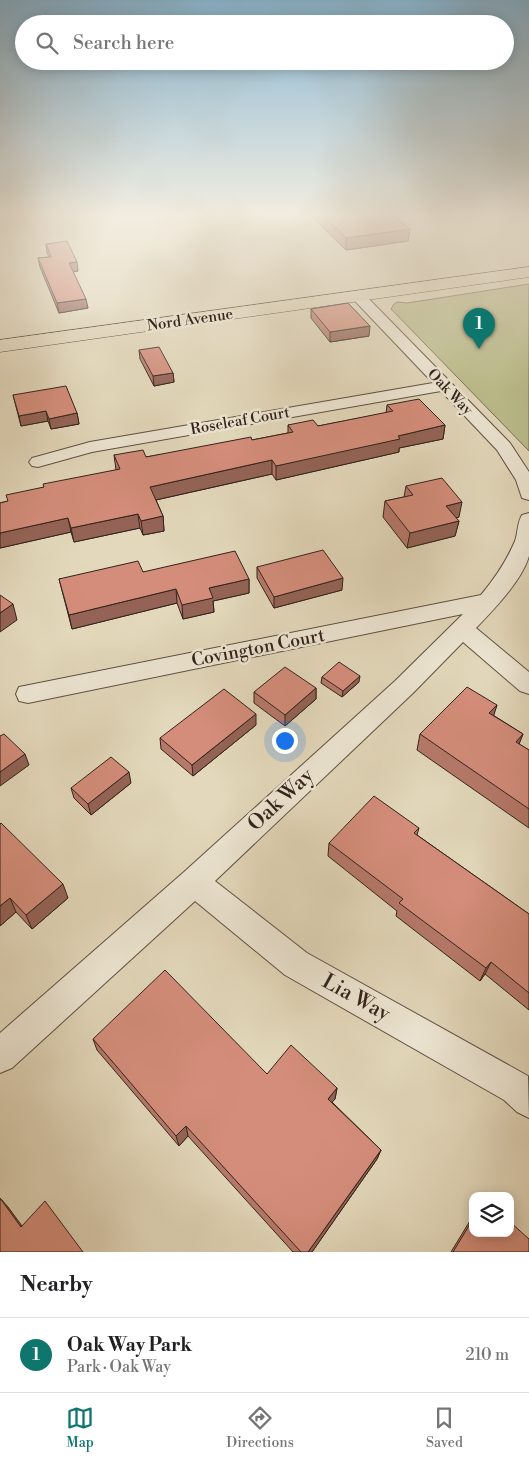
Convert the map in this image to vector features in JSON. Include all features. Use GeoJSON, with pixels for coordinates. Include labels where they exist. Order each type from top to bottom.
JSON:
{"type":"FeatureCollection","features":[{"type":"Feature","properties":{"kind":"main road","name":"Nord Avenue"},"geometry":{"type":"LineString","coordinates":[[0,346],[359,298],[520,273]]}},
{"type":"Feature","properties":{"kind":"street","name":"Oak Way"},"geometry":{"type":"LineString","coordinates":[[359,298],[504,447],[525,480],[529,494]]}},
{"type":"Feature","properties":{"kind":"street","name":"Roseleaf Court"},"geometry":{"type":"LineString","coordinates":[[38,462],[90,447],[444,386]]}},
{"type":"Feature","properties":{"kind":"street","name":"Oak Way"},"geometry":{"type":"LineString","coordinates":[[0,1056],[194,882],[404,687],[462,629],[488,601],[512,570],[526,539],[529,519]]}},
{"type":"Feature","properties":{"kind":"street","name":"Covington Court"},"geometry":{"type":"LineString","coordinates":[[28,694],[488,601]]}},
{"type":"Feature","properties":{"kind":"street"},"geometry":{"type":"LineString","coordinates":[[462,629],[529,685]]}},
{"type":"Feature","properties":{"kind":"street","name":"Lia Way"},"geometry":{"type":"LineString","coordinates":[[194,882],[296,964],[516,1088],[529,1100]]}},
{"type":"Feature","properties":{"kind":"green space"},"geometry":{"type":"Polygon","coordinates":[[[529,284],[529,451],[391,309],[398,302],[407,303],[529,284]]]}},
{"type":"Feature","properties":{"kind":"building"},"geometry":{"type":"Polygon","coordinates":[[[45,273],[74,273],[86,299],[57,303],[45,273]]]}},
{"type":"Feature","properties":{"kind":"building"},"geometry":{"type":"Polygon","coordinates":[[[348,303],[370,326],[330,332],[311,309],[348,303]]]}},
{"type":"Feature","properties":{"kind":"building"},"geometry":{"type":"Polygon","coordinates":[[[159,347],[173,373],[153,376],[139,350],[159,347]]]}},
{"type":"Feature","properties":{"kind":"building"},"geometry":{"type":"Polygon","coordinates":[[[66,386],[77,413],[49,419],[46,411],[19,416],[13,395],[66,386]]]}},
{"type":"Feature","properties":{"kind":"building"},"geometry":{"type":"Polygon","coordinates":[[[419,399],[445,425],[398,436],[400,439],[276,466],[272,460],[150,487],[163,516],[141,521],[138,514],[71,528],[68,518],[0,533],[0,503],[8,501],[6,495],[44,487],[43,484],[120,469],[114,455],[143,450],[146,457],[251,437],[252,440],[293,432],[288,425],[313,420],[318,426],[393,411],[387,405],[419,399]]]}},
{"type":"Feature","properties":{"kind":"building"},"geometry":{"type":"Polygon","coordinates":[[[442,478],[462,502],[446,506],[459,521],[410,533],[385,501],[413,495],[406,486],[442,478]]]}},
{"type":"Feature","properties":{"kind":"building"},"geometry":{"type":"Polygon","coordinates":[[[323,550],[343,578],[274,597],[257,567],[323,550]]]}},
{"type":"Feature","properties":{"kind":"building"},"geometry":{"type":"Polygon","coordinates":[[[235,551],[249,579],[209,588],[213,598],[182,605],[176,589],[69,615],[59,579],[138,561],[143,572],[235,551]]]}},
{"type":"Feature","properties":{"kind":"building"},"geometry":{"type":"Polygon","coordinates":[[[0,595],[13,604],[0,613],[0,595]]]}},
{"type":"Feature","properties":{"kind":"building"},"geometry":{"type":"Polygon","coordinates":[[[339,662],[360,676],[343,691],[322,677],[339,662]]]}},
{"type":"Feature","properties":{"kind":"building"},"geometry":{"type":"Polygon","coordinates":[[[285,667],[316,688],[285,715],[254,692],[285,667]]]}},
{"type":"Feature","properties":{"kind":"building"},"geometry":{"type":"Polygon","coordinates":[[[467,687],[497,705],[489,713],[523,734],[516,742],[529,750],[529,809],[420,734],[467,687]]]}},
{"type":"Feature","properties":{"kind":"building"},"geometry":{"type":"Polygon","coordinates":[[[224,689],[256,714],[192,765],[160,738],[224,689]]]}},
{"type":"Feature","properties":{"kind":"building"},"geometry":{"type":"Polygon","coordinates":[[[4,734],[25,754],[0,772],[0,736],[4,734]]]}},
{"type":"Feature","properties":{"kind":"building"},"geometry":{"type":"Polygon","coordinates":[[[111,757],[129,772],[88,804],[71,788],[111,757]]]}},
{"type":"Feature","properties":{"kind":"building"},"geometry":{"type":"Polygon","coordinates":[[[374,796],[419,828],[414,833],[529,914],[529,993],[491,962],[486,968],[399,903],[403,899],[329,843],[374,796]]]}},
{"type":"Feature","properties":{"kind":"building"},"geometry":{"type":"Polygon","coordinates":[[[1,823],[63,884],[26,915],[10,898],[0,906],[1,823]]]}},
{"type":"Feature","properties":{"kind":"building"},"geometry":{"type":"Polygon","coordinates":[[[165,970],[267,1074],[291,1045],[337,1088],[328,1099],[381,1150],[308,1252],[301,1252],[186,1126],[176,1136],[93,1039],[165,970]]]}},
{"type":"Feature","properties":{"kind":"building"},"geometry":{"type":"Polygon","coordinates":[[[0,1198],[21,1227],[45,1201],[83,1252],[0,1252],[0,1198]]]}},
{"type":"Feature","properties":{"kind":"building"},"geometry":{"type":"Polygon","coordinates":[[[469,1226],[469,1237],[514,1237],[514,1226],[529,1239],[529,1252],[453,1252],[469,1226]]]}},
{"type":"Feature","properties":{"kind":"place","name":"Oak Way Park"},"geometry":{"type":"Point","coordinates":[479,349]}}]}
